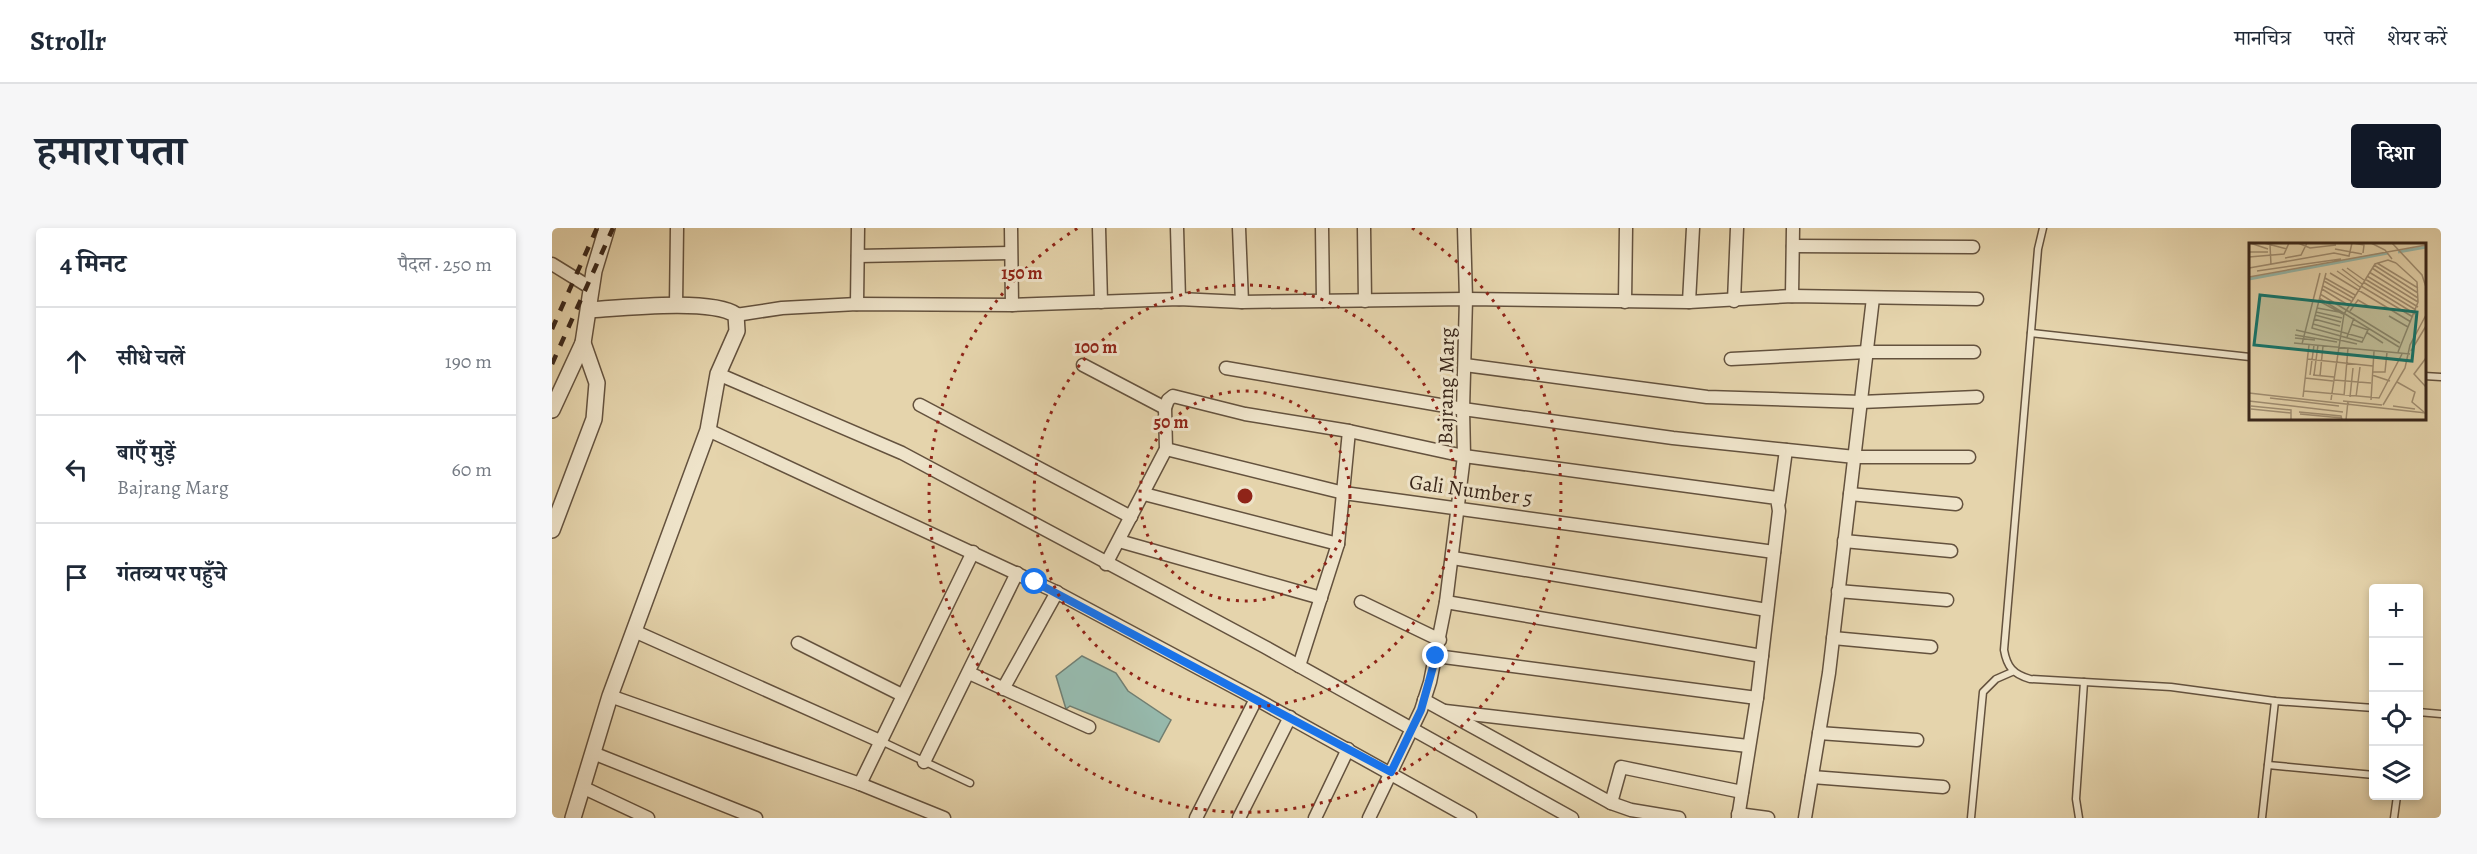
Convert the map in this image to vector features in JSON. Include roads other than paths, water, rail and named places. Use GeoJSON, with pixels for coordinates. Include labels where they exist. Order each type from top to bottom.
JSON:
{"type":"FeatureCollection","features":[{"type":"Feature","properties":{"kind":"street"},"geometry":{"type":"LineString","coordinates":[[552,410],[583,343],[591,288],[607,228]]}},
{"type":"Feature","properties":{"kind":"street"},"geometry":{"type":"LineString","coordinates":[[674,306],[677,228]]}},
{"type":"Feature","properties":{"kind":"street"},"geometry":{"type":"LineString","coordinates":[[857,304],[858,228]]}},
{"type":"Feature","properties":{"kind":"street"},"geometry":{"type":"LineString","coordinates":[[1011,228],[1012,305]]}},
{"type":"Feature","properties":{"kind":"street"},"geometry":{"type":"LineString","coordinates":[[1099,228],[1101,302]]}},
{"type":"Feature","properties":{"kind":"street"},"geometry":{"type":"LineString","coordinates":[[1178,228],[1179,299]]}},
{"type":"Feature","properties":{"kind":"street"},"geometry":{"type":"LineString","coordinates":[[1239,228],[1242,302]]}},
{"type":"Feature","properties":{"kind":"street"},"geometry":{"type":"LineString","coordinates":[[1322,228],[1323,301]]}},
{"type":"Feature","properties":{"kind":"street"},"geometry":{"type":"LineString","coordinates":[[1364,228],[1365,300]]}},
{"type":"Feature","properties":{"kind":"street","name":"Bajrang Marg"},"geometry":{"type":"LineString","coordinates":[[1374,816],[1391,772],[1424,700],[1440,639],[1453,558],[1464,456],[1466,299],[1464,228]]}},
{"type":"Feature","properties":{"kind":"street"},"geometry":{"type":"LineString","coordinates":[[1625,302],[1626,228]]}},
{"type":"Feature","properties":{"kind":"street"},"geometry":{"type":"LineString","coordinates":[[1689,302],[1693,228]]}},
{"type":"Feature","properties":{"kind":"street"},"geometry":{"type":"LineString","coordinates":[[1734,301],[1737,228]]}},
{"type":"Feature","properties":{"kind":"street"},"geometry":{"type":"LineString","coordinates":[[1792,296],[1793,228]]}},
{"type":"Feature","properties":{"kind":"street"},"geometry":{"type":"LineString","coordinates":[[1793,246],[1973,247]]}},
{"type":"Feature","properties":{"kind":"street"},"geometry":{"type":"LineString","coordinates":[[858,256],[1010,254]]}},
{"type":"Feature","properties":{"kind":"street"},"geometry":{"type":"LineString","coordinates":[[552,264],[591,288]]}},
{"type":"Feature","properties":{"kind":"street"},"geometry":{"type":"LineString","coordinates":[[589,310],[674,306],[724,309],[736,315],[782,308],[857,304],[1012,305],[1179,299],[1242,302],[1466,299],[1689,302],[1792,296],[1977,300]]}},
{"type":"Feature","properties":{"kind":"street"},"geometry":{"type":"LineString","coordinates":[[1805,818],[1833,638],[1873,298]]}},
{"type":"Feature","properties":{"kind":"street"},"geometry":{"type":"LineString","coordinates":[[573,818],[610,696],[708,430],[718,374],[737,331],[736,315]]}},
{"type":"Feature","properties":{"kind":"street"},"geometry":{"type":"LineString","coordinates":[[552,530],[594,419],[597,383],[583,343]]}},
{"type":"Feature","properties":{"kind":"street"},"geometry":{"type":"LineString","coordinates":[[1731,359],[1867,352],[1974,352]]}},
{"type":"Feature","properties":{"kind":"street"},"geometry":{"type":"LineString","coordinates":[[1083,365],[1165,408]]}},
{"type":"Feature","properties":{"kind":"street"},"geometry":{"type":"LineString","coordinates":[[1465,365],[1707,397],[1861,402],[1977,397]]}},
{"type":"Feature","properties":{"kind":"street"},"geometry":{"type":"LineString","coordinates":[[1226,368],[1463,409],[1786,450],[1854,457],[1969,458]]}},
{"type":"Feature","properties":{"kind":"street"},"geometry":{"type":"LineString","coordinates":[[718,374],[902,453],[1299,666],[1572,818]]}},
{"type":"Feature","properties":{"kind":"street"},"geometry":{"type":"LineString","coordinates":[[1106,564],[1166,449],[1165,408],[1168,400],[1180,396],[1245,414],[1349,431],[1464,456],[1770,496],[1779,502]]}},
{"type":"Feature","properties":{"kind":"street"},"geometry":{"type":"LineString","coordinates":[[920,405],[1131,517]]}},
{"type":"Feature","properties":{"kind":"street"},"geometry":{"type":"LineString","coordinates":[[708,430],[1057,592],[1391,772],[1470,818]]}},
{"type":"Feature","properties":{"kind":"street"},"geometry":{"type":"LineString","coordinates":[[1299,666],[1338,544],[1349,431]]}},
{"type":"Feature","properties":{"kind":"street","name":"Gali Number 5"},"geometry":{"type":"LineString","coordinates":[[1166,449],[1344,493],[1774,552]]}},
{"type":"Feature","properties":{"kind":"street"},"geometry":{"type":"LineString","coordinates":[[1768,818],[1738,816],[1762,656],[1786,450]]}},
{"type":"Feature","properties":{"kind":"street"},"geometry":{"type":"LineString","coordinates":[[1144,494],[1338,544]]}},
{"type":"Feature","properties":{"kind":"street"},"geometry":{"type":"LineString","coordinates":[[1850,494],[1956,504]]}},
{"type":"Feature","properties":{"kind":"street"},"geometry":{"type":"LineString","coordinates":[[1119,541],[1322,598]]}},
{"type":"Feature","properties":{"kind":"street"},"geometry":{"type":"LineString","coordinates":[[1844,541],[1951,551]]}},
{"type":"Feature","properties":{"kind":"street"},"geometry":{"type":"LineString","coordinates":[[860,784],[973,552]]}},
{"type":"Feature","properties":{"kind":"street"},"geometry":{"type":"LineString","coordinates":[[1453,558],[1767,610]]}},
{"type":"Feature","properties":{"kind":"street"},"geometry":{"type":"LineString","coordinates":[[924,762],[1017,573]]}},
{"type":"Feature","properties":{"kind":"street"},"geometry":{"type":"LineString","coordinates":[[1839,591],[1947,600]]}},
{"type":"Feature","properties":{"kind":"street"},"geometry":{"type":"LineString","coordinates":[[1003,689],[1057,592]]}},
{"type":"Feature","properties":{"kind":"street"},"geometry":{"type":"LineString","coordinates":[[1361,602],[1440,639]]}},
{"type":"Feature","properties":{"kind":"street"},"geometry":{"type":"LineString","coordinates":[[1446,602],[1762,656]]}},
{"type":"Feature","properties":{"kind":"street"},"geometry":{"type":"LineString","coordinates":[[634,631],[880,741]]}},
{"type":"Feature","properties":{"kind":"street"},"geometry":{"type":"LineString","coordinates":[[1833,638],[1931,647]]}},
{"type":"Feature","properties":{"kind":"street"},"geometry":{"type":"LineString","coordinates":[[798,643],[902,695]]}},
{"type":"Feature","properties":{"kind":"street"},"geometry":{"type":"LineString","coordinates":[[1436,656],[1756,698]]}},
{"type":"Feature","properties":{"kind":"street"},"geometry":{"type":"LineString","coordinates":[[969,673],[1089,727]]}},
{"type":"Feature","properties":{"kind":"street"},"geometry":{"type":"LineString","coordinates":[[610,696],[860,784],[944,818]]}},
{"type":"Feature","properties":{"kind":"street"},"geometry":{"type":"LineString","coordinates":[[1196,818],[1256,699]]}},
{"type":"Feature","properties":{"kind":"street"},"geometry":{"type":"LineString","coordinates":[[1424,700],[1611,803],[1631,810],[1679,818]]}},
{"type":"Feature","properties":{"kind":"street"},"geometry":{"type":"LineString","coordinates":[[1445,711],[1748,746]]}},
{"type":"Feature","properties":{"kind":"street"},"geometry":{"type":"LineString","coordinates":[[1239,818],[1290,717]]}},
{"type":"Feature","properties":{"kind":"street"},"geometry":{"type":"LineString","coordinates":[[1819,733],[1917,740]]}},
{"type":"Feature","properties":{"kind":"street"},"geometry":{"type":"LineString","coordinates":[[1315,818],[1348,749]]}},
{"type":"Feature","properties":{"kind":"street"},"geometry":{"type":"LineString","coordinates":[[593,753],[756,818]]}},
{"type":"Feature","properties":{"kind":"street"},"geometry":{"type":"LineString","coordinates":[[1611,803],[1621,767],[1742,792]]}},
{"type":"Feature","properties":{"kind":"street"},"geometry":{"type":"LineString","coordinates":[[1812,777],[1943,787]]}},
{"type":"Feature","properties":{"kind":"street"},"geometry":{"type":"LineString","coordinates":[[582,787],[648,818]]}},
{"type":"Feature","properties":{"kind":"lane"},"geometry":{"type":"LineString","coordinates":[[2043,228],[2031,333],[2004,650],[2012,672],[2030,679],[2171,687],[2275,701],[2369,708]]}},
{"type":"Feature","properties":{"kind":"lane"},"geometry":{"type":"LineString","coordinates":[[2031,333],[2249,357]]}},
{"type":"Feature","properties":{"kind":"lane"},"geometry":{"type":"LineString","coordinates":[[2426,375],[2441,377]]}},
{"type":"Feature","properties":{"kind":"lane"},"geometry":{"type":"LineString","coordinates":[[1971,818],[1983,692],[1996,679],[2012,672]]}},
{"type":"Feature","properties":{"kind":"lane"},"geometry":{"type":"LineString","coordinates":[[2079,818],[2076,799],[2084,681]]}},
{"type":"Feature","properties":{"kind":"lane"},"geometry":{"type":"LineString","coordinates":[[2262,818],[2275,701]]}},
{"type":"Feature","properties":{"kind":"lane"},"geometry":{"type":"LineString","coordinates":[[2423,712],[2441,714]]}},
{"type":"Feature","properties":{"kind":"lane"},"geometry":{"type":"LineString","coordinates":[[880,741],[970,783]]}},
{"type":"Feature","properties":{"kind":"lane"},"geometry":{"type":"LineString","coordinates":[[2268,765],[2369,775]]}},
{"type":"Feature","properties":{"kind":"lane"},"geometry":{"type":"LineString","coordinates":[[2394,818],[2396,800]]}},
{"type":"Feature","properties":{"kind":"railway"},"geometry":{"type":"LineString","coordinates":[[552,329],[597,228]]}},
{"type":"Feature","properties":{"kind":"railway"},"geometry":{"type":"LineString","coordinates":[[552,364],[613,228]]}}]}
